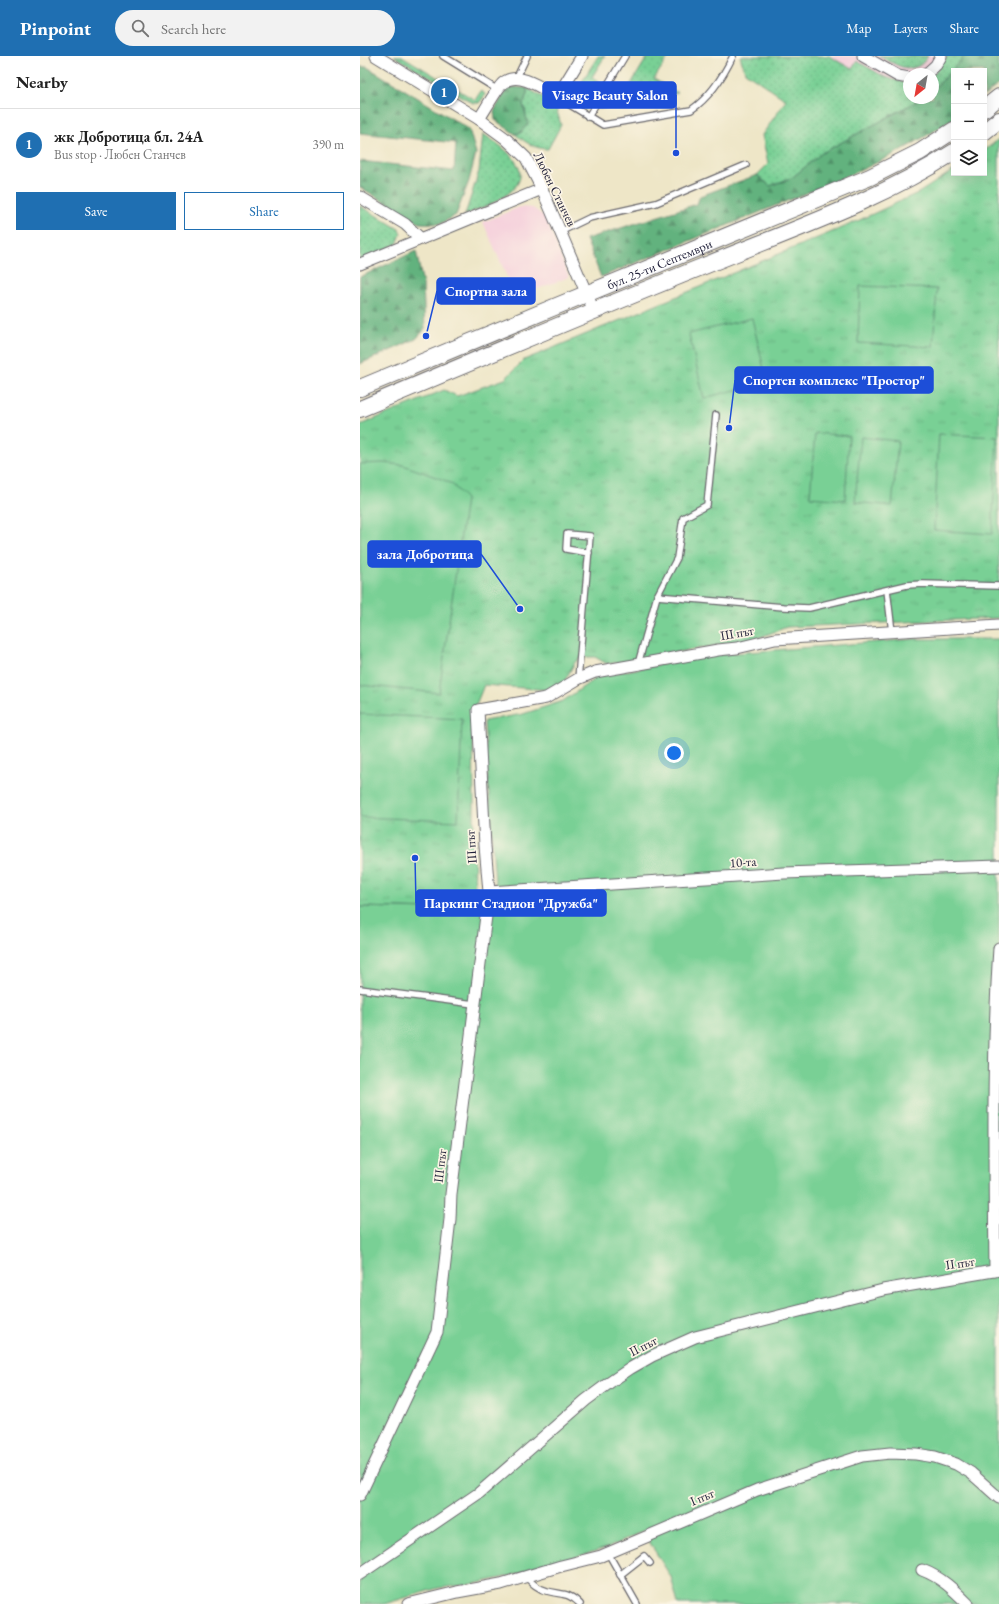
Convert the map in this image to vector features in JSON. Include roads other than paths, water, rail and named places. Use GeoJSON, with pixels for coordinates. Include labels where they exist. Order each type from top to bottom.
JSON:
{"type":"FeatureCollection","features":[{"type":"Feature","properties":{"kind":"main road"},"geometry":{"type":"LineString","coordinates":[[987,107],[999,97]]}},
{"type":"Feature","properties":{"kind":"main road"},"geometry":{"type":"LineString","coordinates":[[987,130],[999,120]]}},
{"type":"Feature","properties":{"kind":"main road","name":"бул. 25-ти Септември"},"geometry":{"type":"LineString","coordinates":[[360,388],[870,177],[920,152],[951,132]]}},
{"type":"Feature","properties":{"kind":"main road","name":"бул. 25-ти Септември"},"geometry":{"type":"LineString","coordinates":[[360,409],[876,195],[928,169],[951,154]]}},
{"type":"Feature","properties":{"kind":"street","name":"Любен Станчев"},"geometry":{"type":"LineString","coordinates":[[376,56],[479,119],[505,138],[526,158],[542,189],[594,311]]}},
{"type":"Feature","properties":{"kind":"street"},"geometry":{"type":"LineString","coordinates":[[479,119],[503,83],[516,79],[526,80],[557,97],[582,56]]}},
{"type":"Feature","properties":{"kind":"street"},"geometry":{"type":"LineString","coordinates":[[863,56],[898,76],[903,77]]}},
{"type":"Feature","properties":{"kind":"street"},"geometry":{"type":"LineString","coordinates":[[933,68],[942,56]]}},
{"type":"Feature","properties":{"kind":"street"},"geometry":{"type":"LineString","coordinates":[[360,264],[542,189]]}},
{"type":"Feature","properties":{"kind":"street"},"geometry":{"type":"LineString","coordinates":[[360,197],[405,224],[420,238]]}},
{"type":"Feature","properties":{"kind":"street","name":"ІІІ път"},"geometry":{"type":"LineString","coordinates":[[360,1495],[437,1332],[450,1219],[451,1194],[489,892],[485,846],[478,710],[546,698],[578,679],[595,672],[737,648],[775,639],[999,625]]}},
{"type":"Feature","properties":{"kind":"street","name":"10-та"},"geometry":{"type":"LineString","coordinates":[[489,892],[784,873],[999,866]]}},
{"type":"Feature","properties":{"kind":"street"},"geometry":{"type":"LineString","coordinates":[[997,1270],[993,1140],[996,992],[999,948]]}},
{"type":"Feature","properties":{"kind":"street","name":"ІІ път"},"geometry":{"type":"LineString","coordinates":[[360,1574],[479,1493],[586,1400],[609,1383],[631,1368],[677,1344],[703,1335],[883,1290],[997,1270]]}},
{"type":"Feature","properties":{"kind":"street","name":"І път"},"geometry":{"type":"LineString","coordinates":[[408,1604],[436,1601],[608,1553],[757,1490],[862,1456],[890,1453],[916,1454],[935,1457],[956,1464],[971,1473],[999,1498]]}},
{"type":"Feature","properties":{"kind":"street"},"geometry":{"type":"LineString","coordinates":[[922,1570],[934,1575],[968,1604]]}},
{"type":"Feature","properties":{"kind":"lane"},"geometry":{"type":"LineString","coordinates":[[443,56],[498,90]]}},
{"type":"Feature","properties":{"kind":"lane"},"geometry":{"type":"LineString","coordinates":[[516,79],[527,56]]}},
{"type":"Feature","properties":{"kind":"lane"},"geometry":{"type":"LineString","coordinates":[[588,117],[625,56]]}},
{"type":"Feature","properties":{"kind":"lane"},"geometry":{"type":"LineString","coordinates":[[557,97],[603,126],[691,110],[702,102],[724,75],[733,56]]}},
{"type":"Feature","properties":{"kind":"lane"},"geometry":{"type":"LineString","coordinates":[[560,232],[589,218],[656,203],[746,166]]}},
{"type":"Feature","properties":{"kind":"lane"},"geometry":{"type":"LineString","coordinates":[[638,664],[657,596],[677,558],[683,518],[707,505],[716,415]]}},
{"type":"Feature","properties":{"kind":"lane"},"geometry":{"type":"LineString","coordinates":[[578,679],[589,553],[590,536],[567,534],[566,549],[589,553]]}},
{"type":"Feature","properties":{"kind":"lane"},"geometry":{"type":"LineString","coordinates":[[657,596],[809,608],[887,590],[923,584],[999,586]]}},
{"type":"Feature","properties":{"kind":"lane"},"geometry":{"type":"LineString","coordinates":[[887,590],[892,632]]}},
{"type":"Feature","properties":{"kind":"lane"},"geometry":{"type":"LineString","coordinates":[[360,989],[474,1004]]}},
{"type":"Feature","properties":{"kind":"lane"},"geometry":{"type":"LineString","coordinates":[[608,1553],[637,1604]]}},
{"type":"Feature","properties":{"kind":"lane"},"geometry":{"type":"LineString","coordinates":[[620,1575],[644,1556],[650,1562]]}},
{"type":"Feature","properties":{"kind":"lane"},"geometry":{"type":"LineString","coordinates":[[526,1576],[536,1586],[547,1591],[570,1595],[580,1604]]}},
{"type":"Feature","properties":{"kind":"place","name":"жк Добротица бл. 24А"},"geometry":{"type":"Point","coordinates":[444,92]}},
{"type":"Feature","properties":{"kind":"place","name":"Visage Beauty Salon"},"geometry":{"type":"Point","coordinates":[676,153]}},
{"type":"Feature","properties":{"kind":"place","name":"Спортна зала"},"geometry":{"type":"Point","coordinates":[426,336]}},
{"type":"Feature","properties":{"kind":"place","name":"Спортен комплекс \"Простор\""},"geometry":{"type":"Point","coordinates":[729,428]}},
{"type":"Feature","properties":{"kind":"place","name":"зала Добротица"},"geometry":{"type":"Point","coordinates":[520,609]}},
{"type":"Feature","properties":{"kind":"place","name":"Паркинг Стадион \"Дружба\""},"geometry":{"type":"Point","coordinates":[415,858]}}]}
